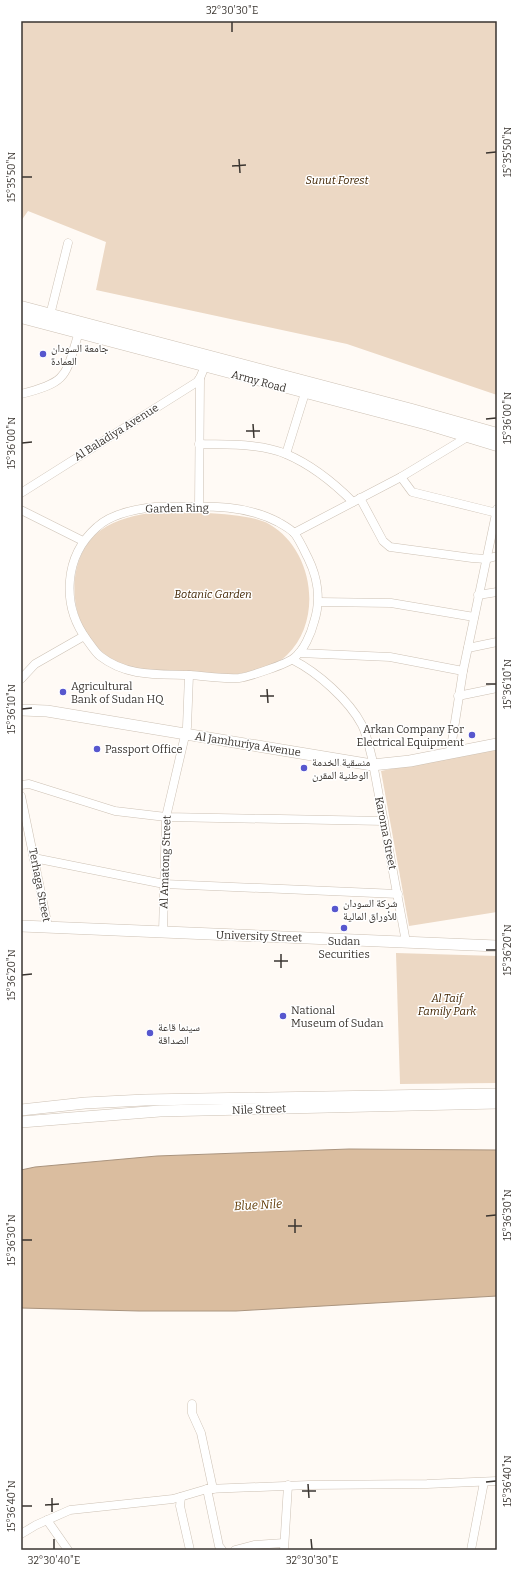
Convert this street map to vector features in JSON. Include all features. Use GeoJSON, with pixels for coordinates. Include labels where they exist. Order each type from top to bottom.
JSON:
{"type":"FeatureCollection","features":[{"type":"Feature","properties":{"kind":"highway","name":"Army Road"},"geometry":{"type":"LineString","coordinates":[[21,307],[412,410],[497,434]]}},
{"type":"Feature","properties":{"kind":"highway","name":"Army Road"},"geometry":{"type":"LineString","coordinates":[[21,317],[469,436],[497,445]]}},
{"type":"Feature","properties":{"kind":"main road","name":"Al Jamhuriya Avenue"},"geometry":{"type":"LineString","coordinates":[[24,712],[184,734],[372,765],[450,754],[497,744]]}},
{"type":"Feature","properties":{"kind":"main road","name":"University Street"},"geometry":{"type":"LineString","coordinates":[[21,926],[497,946]]}},
{"type":"Feature","properties":{"kind":"main road","name":"Nile Street"},"geometry":{"type":"LineString","coordinates":[[21,1122],[280,1104],[497,1094]]}},
{"type":"Feature","properties":{"kind":"main road","name":"Nile Street"},"geometry":{"type":"LineString","coordinates":[[21,1110],[38,1107],[185,1099],[280,1104],[497,1103]]}},
{"type":"Feature","properties":{"kind":"main road"},"geometry":{"type":"LineString","coordinates":[[185,1099],[186,1111]]}},
{"type":"Feature","properties":{"kind":"main road"},"geometry":{"type":"LineString","coordinates":[[38,1107],[40,1120]]}},
{"type":"Feature","properties":{"kind":"street"},"geometry":{"type":"LineString","coordinates":[[50,315],[68,243]]}},
{"type":"Feature","properties":{"kind":"street"},"geometry":{"type":"LineString","coordinates":[[21,394],[41,389],[59,381],[65,374],[79,332]]}},
{"type":"Feature","properties":{"kind":"street"},"geometry":{"type":"LineString","coordinates":[[199,507],[200,378],[205,366]]}},
{"type":"Feature","properties":{"kind":"street","name":"Al Baladiya Avenue"},"geometry":{"type":"LineString","coordinates":[[21,493],[200,378]]}},
{"type":"Feature","properties":{"kind":"street"},"geometry":{"type":"LineString","coordinates":[[286,454],[305,393]]}},
{"type":"Feature","properties":{"kind":"street"},"geometry":{"type":"LineString","coordinates":[[294,533],[401,477],[469,436]]}},
{"type":"Feature","properties":{"kind":"street"},"geometry":{"type":"LineString","coordinates":[[199,444],[245,446],[286,454],[315,469],[357,500],[383,541],[390,547],[486,559],[497,556]]}},
{"type":"Feature","properties":{"kind":"street"},"geometry":{"type":"LineString","coordinates":[[401,477],[412,492],[497,512],[478,595],[458,696],[450,754]]}},
{"type":"Feature","properties":{"kind":"street","name":"Garden Ring"},"geometry":{"type":"LineString","coordinates":[[155,507],[199,507],[240,508],[255,512],[274,520],[294,533],[310,562],[316,577],[318,602],[314,623],[299,653],[293,660],[248,676],[238,678],[140,673],[114,666],[98,654],[74,621],[70,605],[71,569],[82,541],[98,526],[116,516],[155,507]]}},
{"type":"Feature","properties":{"kind":"street"},"geometry":{"type":"LineString","coordinates":[[21,510],[82,541]]}},
{"type":"Feature","properties":{"kind":"street"},"geometry":{"type":"LineString","coordinates":[[478,595],[497,592]]}},
{"type":"Feature","properties":{"kind":"street"},"geometry":{"type":"LineString","coordinates":[[318,602],[391,603],[474,617]]}},
{"type":"Feature","properties":{"kind":"street"},"geometry":{"type":"LineString","coordinates":[[21,679],[35,664],[84,636]]}},
{"type":"Feature","properties":{"kind":"street"},"geometry":{"type":"LineString","coordinates":[[468,648],[497,642]]}},
{"type":"Feature","properties":{"kind":"street"},"geometry":{"type":"LineString","coordinates":[[299,653],[390,657],[463,672]]}},
{"type":"Feature","properties":{"kind":"street","name":"Karoma Street"},"geometry":{"type":"LineString","coordinates":[[293,660],[308,667],[323,679],[357,717],[364,728],[384,821],[406,942]]}},
{"type":"Feature","properties":{"kind":"street","name":"Al Amatong Street"},"geometry":{"type":"LineString","coordinates":[[163,932],[166,817],[188,720],[190,675]]}},
{"type":"Feature","properties":{"kind":"street"},"geometry":{"type":"LineString","coordinates":[[458,696],[497,688]]}},
{"type":"Feature","properties":{"kind":"street"},"geometry":{"type":"LineString","coordinates":[[21,784],[29,784],[115,810],[166,817],[384,821]]}},
{"type":"Feature","properties":{"kind":"street","name":"Terhaga Street"},"geometry":{"type":"LineString","coordinates":[[21,796],[48,927]]}},
{"type":"Feature","properties":{"kind":"street"},"geometry":{"type":"LineString","coordinates":[[34,858],[164,884],[398,894]]}},
{"type":"Feature","properties":{"kind":"street"},"geometry":{"type":"LineString","coordinates":[[192,1404],[192,1413],[201,1433],[219,1546],[222,1550]]}},
{"type":"Feature","properties":{"kind":"street"},"geometry":{"type":"LineString","coordinates":[[21,1534],[70,1510],[181,1497],[210,1489],[288,1485],[497,1481]]}},
{"type":"Feature","properties":{"kind":"street"},"geometry":{"type":"LineString","coordinates":[[471,1550],[484,1482]]}},
{"type":"Feature","properties":{"kind":"street"},"geometry":{"type":"LineString","coordinates":[[235,1550],[254,1545],[284,1546],[288,1485]]}},
{"type":"Feature","properties":{"kind":"street"},"geometry":{"type":"LineString","coordinates":[[181,1497],[180,1506],[190,1550]]}},
{"type":"Feature","properties":{"kind":"street"},"geometry":{"type":"LineString","coordinates":[[47,1520],[68,1550]]}},
{"type":"Feature","properties":{"kind":"green space","name":"Sunut Forest"},"geometry":{"type":"Polygon","coordinates":[[[21,21],[497,21],[497,395],[347,344],[96,290],[106,242],[28,211],[21,221],[21,21]]]}},
{"type":"Feature","properties":{"kind":"green space","name":"Botanic Garden"},"geometry":{"type":"Polygon","coordinates":[[[155,512],[214,514],[245,517],[269,524],[284,535],[296,550],[304,567],[308,585],[309,604],[306,623],[299,640],[287,655],[276,663],[268,666],[231,675],[171,673],[126,666],[112,660],[93,643],[81,623],[75,594],[77,566],[83,552],[90,540],[107,526],[127,518],[155,512]]]}},
{"type":"Feature","properties":{"kind":"green space"},"geometry":{"type":"Polygon","coordinates":[[[497,747],[497,912],[409,926],[381,771],[497,747]]]}},
{"type":"Feature","properties":{"kind":"green space","name":"Al Taif Family Park"},"geometry":{"type":"Polygon","coordinates":[[[396,953],[497,956],[497,1083],[400,1084],[396,953]]]}},
{"type":"Feature","properties":{"kind":"water","name":"Blue Nile"},"geometry":{"type":"Polygon","coordinates":[[[349,1149],[497,1150],[497,1296],[236,1311],[139,1311],[21,1308],[21,1170],[35,1167],[157,1156],[349,1149]]]}},
{"type":"Feature","properties":{"kind":"place","name":"جامعة السودان العمادة"},"geometry":{"type":"Point","coordinates":[43,354]}},
{"type":"Feature","properties":{"kind":"place","name":"Agricultural Bank of Sudan HQ"},"geometry":{"type":"Point","coordinates":[63,692]}},
{"type":"Feature","properties":{"kind":"place","name":"Arkan Company For Electrical Equipment"},"geometry":{"type":"Point","coordinates":[472,735]}},
{"type":"Feature","properties":{"kind":"place","name":"Passport Office"},"geometry":{"type":"Point","coordinates":[97,749]}},
{"type":"Feature","properties":{"kind":"place","name":"منسقية الخدمة الوطنية المقرن"},"geometry":{"type":"Point","coordinates":[304,768]}},
{"type":"Feature","properties":{"kind":"place","name":"شركة السودان للأوراق المالية"},"geometry":{"type":"Point","coordinates":[335,909]}},
{"type":"Feature","properties":{"kind":"place","name":"Sudan Securities"},"geometry":{"type":"Point","coordinates":[344,928]}},
{"type":"Feature","properties":{"kind":"place","name":"National Museum of Sudan"},"geometry":{"type":"Point","coordinates":[283,1016]}},
{"type":"Feature","properties":{"kind":"place","name":"سينما قاعة الصداقة"},"geometry":{"type":"Point","coordinates":[150,1033]}}]}
